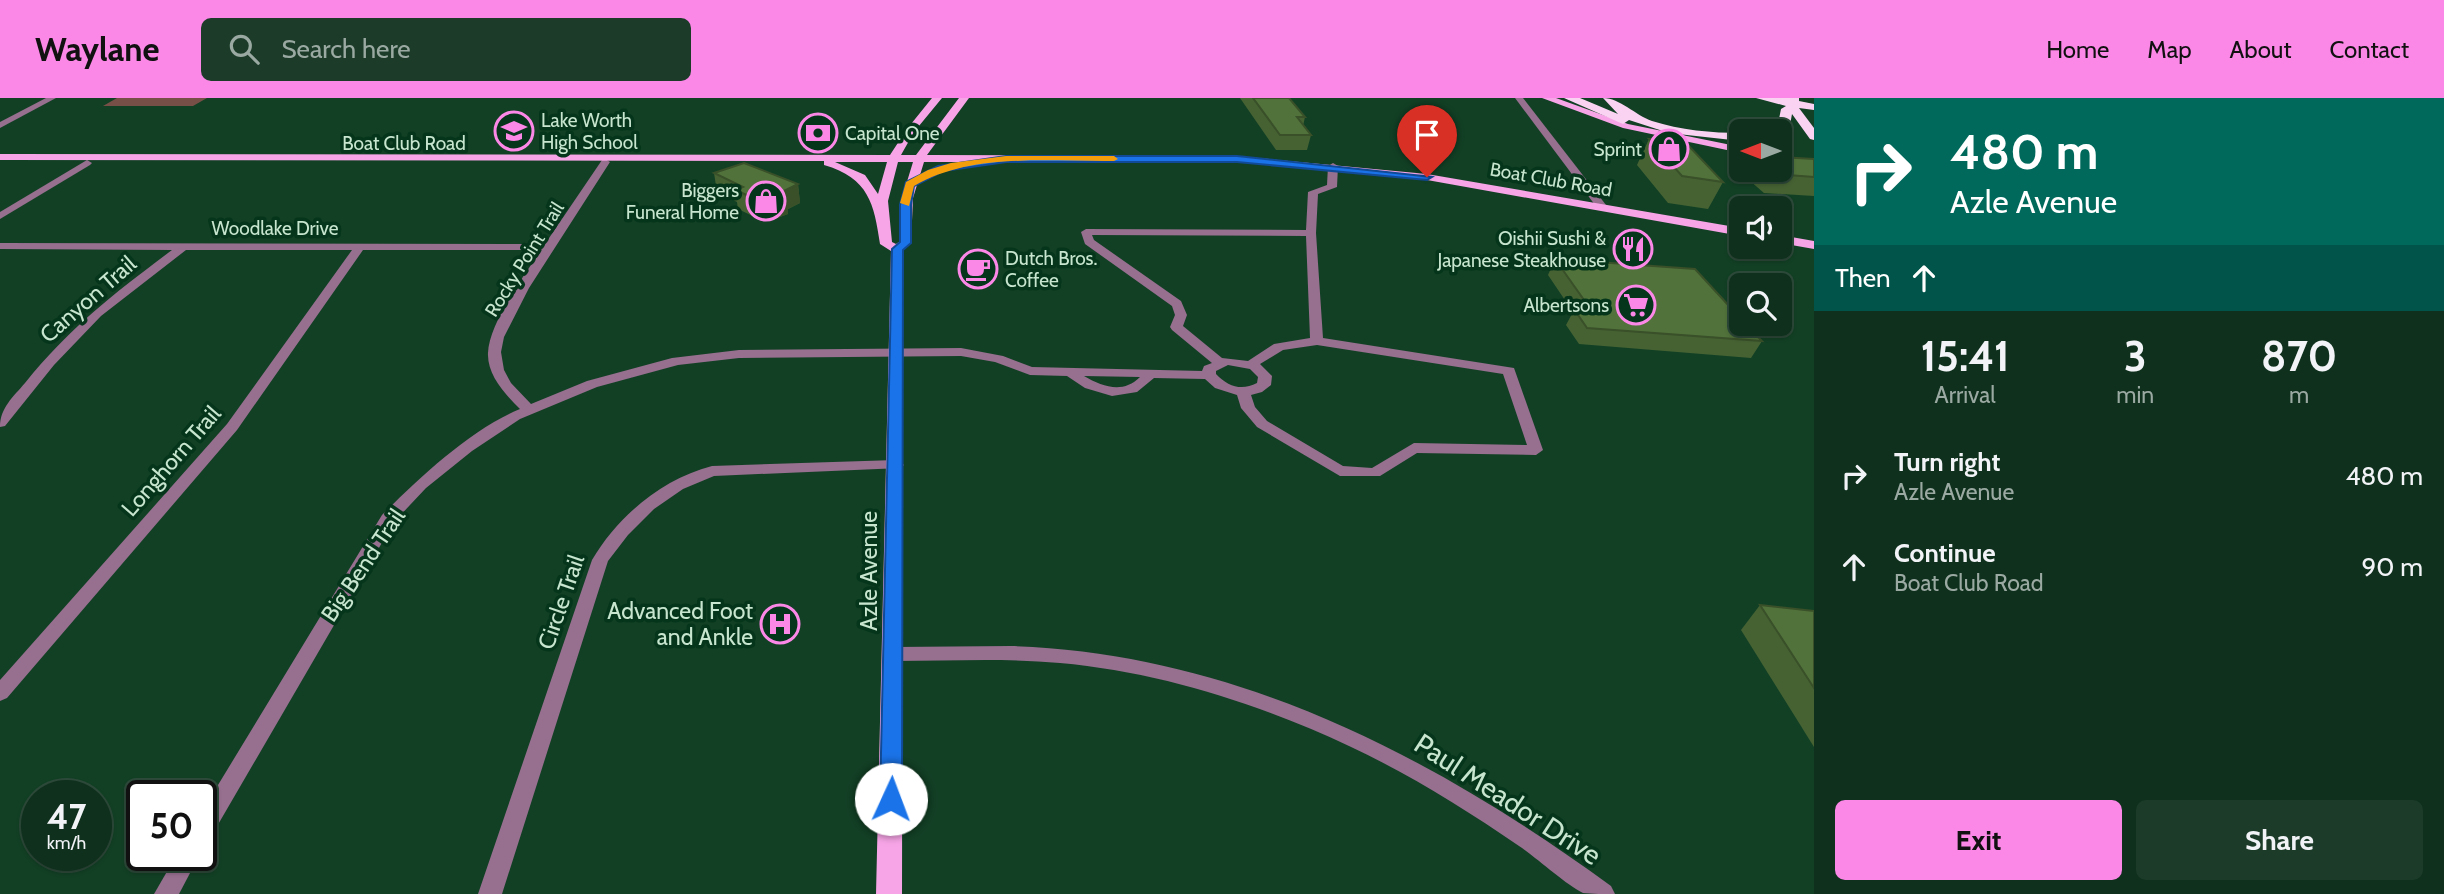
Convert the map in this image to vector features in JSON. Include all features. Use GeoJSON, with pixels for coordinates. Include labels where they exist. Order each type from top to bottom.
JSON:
{"type":"FeatureCollection","features":[{"type":"Feature","properties":{"kind":"highway"},"geometry":{"type":"LineString","coordinates":[[1570,98],[1629,123],[1683,139]]}},
{"type":"Feature","properties":{"kind":"highway"},"geometry":{"type":"LineString","coordinates":[[1609,98],[1616,108],[1644,121],[1687,132],[1729,136]]}},
{"type":"Feature","properties":{"kind":"highway"},"geometry":{"type":"LineString","coordinates":[[1762,98],[1814,107]]}},
{"type":"Feature","properties":{"kind":"highway"},"geometry":{"type":"LineString","coordinates":[[1785,119],[1787,109],[1793,103],[1814,136]]}},
{"type":"Feature","properties":{"kind":"main road"},"geometry":{"type":"LineString","coordinates":[[881,220],[885,177],[909,133],[937,98]]}},
{"type":"Feature","properties":{"kind":"main road","name":"Azle Avenue"},"geometry":{"type":"LineString","coordinates":[[897,249],[905,243],[905,205],[917,160],[964,98]]}},
{"type":"Feature","properties":{"kind":"main road"},"geometry":{"type":"LineString","coordinates":[[1547,98],[1605,120],[1729,148]]}},
{"type":"Feature","properties":{"kind":"main road"},"geometry":{"type":"LineString","coordinates":[[937,131],[941,144],[948,150],[1006,159]]}},
{"type":"Feature","properties":{"kind":"main road"},"geometry":{"type":"LineString","coordinates":[[887,143],[909,133]]}},
{"type":"Feature","properties":{"kind":"main road"},"geometry":{"type":"LineString","coordinates":[[825,160],[876,148]]}},
{"type":"Feature","properties":{"kind":"main road","name":"Boat Club Road"},"geometry":{"type":"LineString","coordinates":[[0,157],[1237,159],[1334,166],[1427,177],[1729,230]]}},
{"type":"Feature","properties":{"kind":"main road"},"geometry":{"type":"LineString","coordinates":[[909,184],[928,174],[1006,159]]}},
{"type":"Feature","properties":{"kind":"main road"},"geometry":{"type":"LineString","coordinates":[[825,160],[863,177],[873,190],[881,220]]}},
{"type":"Feature","properties":{"kind":"main road","name":"Boat Club Road"},"geometry":{"type":"LineString","coordinates":[[0,163],[825,160]]}},
{"type":"Feature","properties":{"kind":"main road","name":"Azle Avenue"},"geometry":{"type":"LineString","coordinates":[[881,220],[886,244],[897,249]]}},
{"type":"Feature","properties":{"kind":"main road"},"geometry":{"type":"LineString","coordinates":[[1792,241],[1814,245]]}},
{"type":"Feature","properties":{"kind":"main road","name":"Azle Avenue"},"geometry":{"type":"LineString","coordinates":[[889,894],[895,654],[897,249]]}},
{"type":"Feature","properties":{"kind":"street"},"geometry":{"type":"LineString","coordinates":[[0,125],[52,98]]}},
{"type":"Feature","properties":{"kind":"street"},"geometry":{"type":"LineString","coordinates":[[1519,98],[1602,207]]}},
{"type":"Feature","properties":{"kind":"street","name":"Rocky Point Trail"},"geometry":{"type":"LineString","coordinates":[[529,410],[502,383],[494,355],[495,343],[514,305],[605,162]]}},
{"type":"Feature","properties":{"kind":"street"},"geometry":{"type":"LineString","coordinates":[[0,216],[87,163]]}},
{"type":"Feature","properties":{"kind":"street"},"geometry":{"type":"LineString","coordinates":[[1317,341],[1311,233],[1313,192],[1332,187],[1334,166]]}},
{"type":"Feature","properties":{"kind":"street"},"geometry":{"type":"LineString","coordinates":[[1219,362],[1209,369],[1209,375],[1224,388],[1243,391],[1259,389],[1266,381],[1261,371],[1250,365],[1219,362],[1176,327],[1181,315],[1177,304],[1089,242],[1086,232],[1311,233]]}},
{"type":"Feature","properties":{"kind":"street","name":"Woodlake Drive"},"geometry":{"type":"LineString","coordinates":[[0,246],[551,247]]}},
{"type":"Feature","properties":{"kind":"street","name":"Canyon Trail"},"geometry":{"type":"LineString","coordinates":[[0,423],[49,362],[97,313],[184,246]]}},
{"type":"Feature","properties":{"kind":"street","name":"Longhorn Trail"},"geometry":{"type":"LineString","coordinates":[[0,693],[232,427],[360,246]]}},
{"type":"Feature","properties":{"kind":"street"},"geometry":{"type":"LineString","coordinates":[[1243,391],[1248,408],[1262,425],[1340,471],[1375,473],[1415,448],[1536,450],[1509,371],[1317,341],[1279,347],[1250,365]]}},
{"type":"Feature","properties":{"kind":"street","name":"Big Bend Trail"},"geometry":{"type":"LineString","coordinates":[[217,807],[388,519],[421,485],[467,448],[514,416],[592,384],[677,361],[738,354],[897,354],[930,355],[938,359],[984,359],[1028,379],[1209,375]]}},
{"type":"Feature","properties":{"kind":"street"},"geometry":{"type":"LineString","coordinates":[[1075,376],[1099,390],[1132,392],[1142,387],[1149,375]]}},
{"type":"Feature","properties":{"kind":"street","name":"Circle Trail"},"geometry":{"type":"LineString","coordinates":[[490,894],[600,560],[616,535],[663,493],[712,471],[896,465]]}},
{"type":"Feature","properties":{"kind":"street","name":"Paul Meador Drive"},"geometry":{"type":"LineString","coordinates":[[895,654],[1078,658],[1186,677],[1282,708],[1377,748],[1446,786],[1525,836],[1603,894]]}},
{"type":"Feature","properties":{"kind":"street"},"geometry":{"type":"LineString","coordinates":[[166,894],[179,871]]}},
{"type":"Feature","properties":{"kind":"shaded area"},"geometry":{"type":"Polygon","coordinates":[[[117,98],[207,98],[193,106],[103,106],[117,98]]]}},
{"type":"Feature","properties":{"kind":"building"},"geometry":{"type":"Polygon","coordinates":[[[1253,98],[1289,98],[1305,117],[1297,117],[1311,135],[1280,135],[1253,98]]]}},
{"type":"Feature","properties":{"kind":"building"},"geometry":{"type":"Polygon","coordinates":[[[1660,133],[1678,135],[1684,142],[1665,141],[1660,133]]]}},
{"type":"Feature","properties":{"kind":"building"},"geometry":{"type":"Polygon","coordinates":[[[1649,139],[1685,142],[1723,182],[1682,176],[1649,139]]]}},
{"type":"Feature","properties":{"kind":"building"},"geometry":{"type":"Polygon","coordinates":[[[1792,158],[1814,159],[1814,177],[1792,175],[1792,158]]]}},
{"type":"Feature","properties":{"kind":"building"},"geometry":{"type":"Polygon","coordinates":[[[744,163],[798,184],[782,192],[787,194],[767,202],[759,201],[736,190],[743,187],[714,173],[744,163]]]}},
{"type":"Feature","properties":{"kind":"building","name":"Albertsons"},"geometry":{"type":"Polygon","coordinates":[[[1555,259],[1695,269],[1729,306],[1729,336],[1757,336],[1762,341],[1587,328],[1574,309],[1591,310],[1555,259]]]}},
{"type":"Feature","properties":{"kind":"building"},"geometry":{"type":"Polygon","coordinates":[[[1760,605],[1814,611],[1814,688],[1760,605]]]}},
{"type":"Feature","properties":{"kind":"slow traffic"},"geometry":{"type":"LineString","coordinates":[[906,203],[909,184],[931,172],[954,166],[1006,159],[1114,159]]}},
{"type":"Feature","properties":{"kind":"place","name":"Lake Worth High School"},"geometry":{"type":"Point","coordinates":[514,131]}},
{"type":"Feature","properties":{"kind":"place","name":"Capital One"},"geometry":{"type":"Point","coordinates":[818,133]}},
{"type":"Feature","properties":{"kind":"place","name":"Sprint"},"geometry":{"type":"Point","coordinates":[1669,149]}},
{"type":"Feature","properties":{"kind":"place","name":"Biggers Funeral Home"},"geometry":{"type":"Point","coordinates":[766,201]}},
{"type":"Feature","properties":{"kind":"place","name":"Oishii Sushi & Japanese Steakhouse"},"geometry":{"type":"Point","coordinates":[1633,249]}},
{"type":"Feature","properties":{"kind":"place","name":"Dutch Bros. Coffee"},"geometry":{"type":"Point","coordinates":[978,269]}},
{"type":"Feature","properties":{"kind":"place","name":"Albertsons"},"geometry":{"type":"Point","coordinates":[1636,305]}},
{"type":"Feature","properties":{"kind":"place","name":"Advanced Foot and Ankle"},"geometry":{"type":"Point","coordinates":[780,624]}},
{"type":"Feature","properties":{"kind":"route"},"geometry":{"type":"LineString","coordinates":[[891,799],[895,654],[897,249],[905,243],[905,205],[909,184],[941,169],[1006,159],[1237,159],[1334,166],[1427,177]]}}]}
